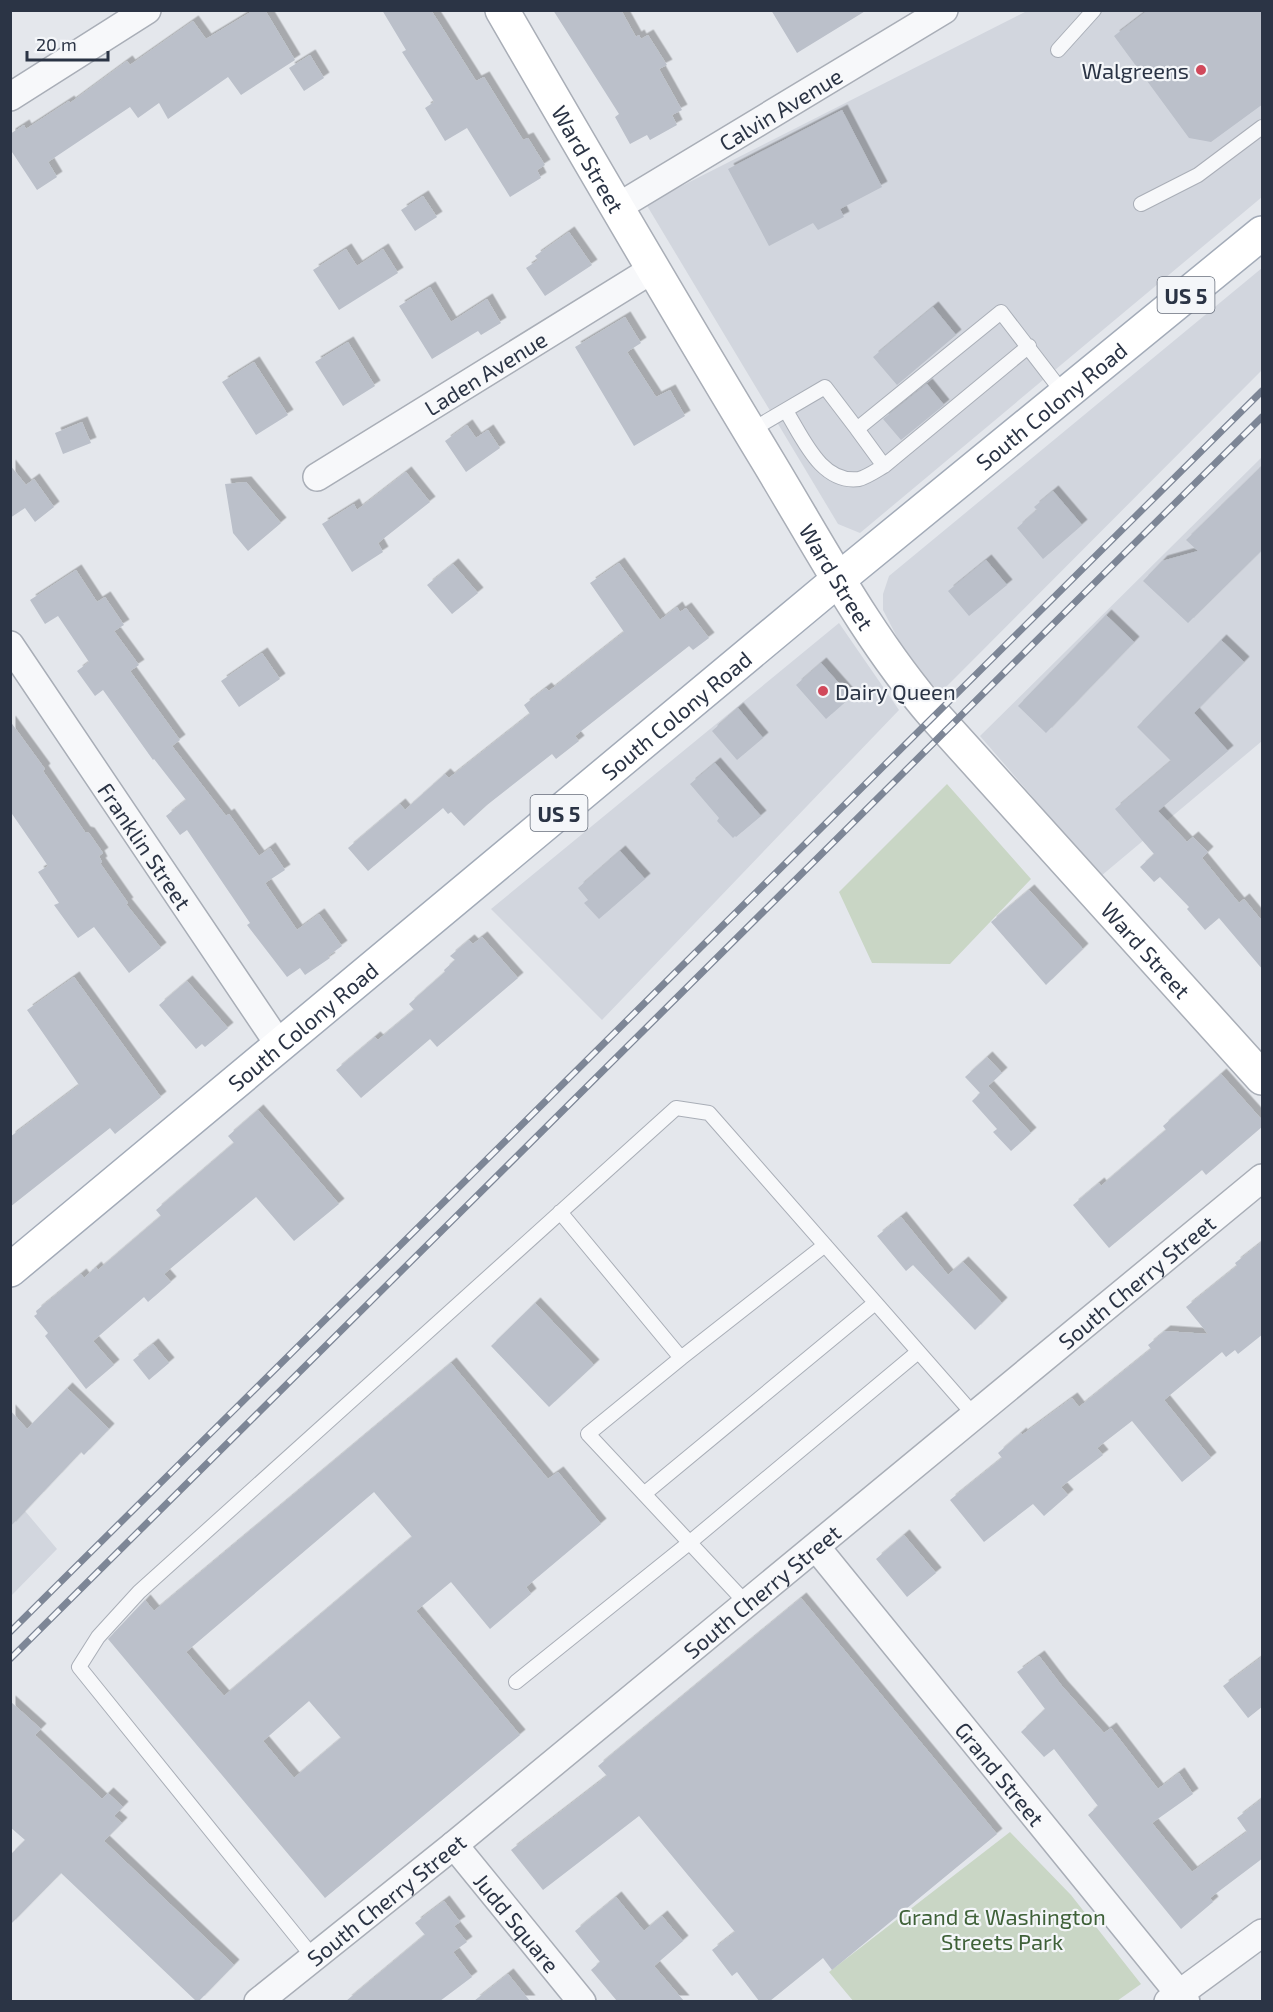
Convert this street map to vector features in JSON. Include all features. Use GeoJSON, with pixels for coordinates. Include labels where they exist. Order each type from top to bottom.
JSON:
{"type":"FeatureCollection","features":[{"type":"Feature","properties":{"kind":"main road","name":"Ward Street"},"geometry":{"type":"LineString","coordinates":[[502,10],[616,208],[750,432],[892,662],[915,693],[1263,1078]]}},
{"type":"Feature","properties":{"kind":"main road","name":"South Colony Road"},"geometry":{"type":"LineString","coordinates":[[10,1270],[840,579],[1263,233]]}},
{"type":"Feature","properties":{"kind":"street","name":"Calvin Avenue"},"geometry":{"type":"LineString","coordinates":[[616,208],[944,10]]}},
{"type":"Feature","properties":{"kind":"street"},"geometry":{"type":"LineString","coordinates":[[10,97],[142,12]]}},
{"type":"Feature","properties":{"kind":"street","name":"Laden Avenue"},"geometry":{"type":"LineString","coordinates":[[317,477],[653,269]]}},
{"type":"Feature","properties":{"kind":"street","name":"Franklin Street"},"geometry":{"type":"LineString","coordinates":[[10,645],[280,1046]]}},
{"type":"Feature","properties":{"kind":"street","name":"South Cherry Street"},"geometry":{"type":"LineString","coordinates":[[258,2001],[454,1845],[1263,1178]]}},
{"type":"Feature","properties":{"kind":"street","name":"Grand Street"},"geometry":{"type":"LineString","coordinates":[[816,1547],[1178,1999]]}},
{"type":"Feature","properties":{"kind":"street","name":"Judd Square"},"geometry":{"type":"LineString","coordinates":[[454,1845],[582,2001]]}},
{"type":"Feature","properties":{"kind":"street"},"geometry":{"type":"LineString","coordinates":[[1178,1999],[1263,1933]]}},
{"type":"Feature","properties":{"kind":"lane"},"geometry":{"type":"LineString","coordinates":[[1058,50],[1094,10]]}},
{"type":"Feature","properties":{"kind":"lane"},"geometry":{"type":"LineString","coordinates":[[1141,204],[1198,175],[1263,127]]}},
{"type":"Feature","properties":{"kind":"lane"},"geometry":{"type":"LineString","coordinates":[[857,429],[1001,312],[1064,394]]}},
{"type":"Feature","properties":{"kind":"lane"},"geometry":{"type":"LineString","coordinates":[[786,411],[822,467],[840,478],[860,479],[884,466],[1029,346]]}},
{"type":"Feature","properties":{"kind":"lane"},"geometry":{"type":"LineString","coordinates":[[750,432],[825,387],[884,466]]}},
{"type":"Feature","properties":{"kind":"lane"},"geometry":{"type":"LineString","coordinates":[[313,1957],[79,1667],[98,1637],[139,1592],[676,1108],[709,1113],[974,1415]]}},
{"type":"Feature","properties":{"kind":"lane"},"geometry":{"type":"LineString","coordinates":[[560,1212],[681,1358]]}},
{"type":"Feature","properties":{"kind":"lane"},"geometry":{"type":"LineString","coordinates":[[747,1604],[588,1434],[825,1245]]}},
{"type":"Feature","properties":{"kind":"lane"},"geometry":{"type":"LineString","coordinates":[[644,1494],[875,1303]]}},
{"type":"Feature","properties":{"kind":"lane"},"geometry":{"type":"LineString","coordinates":[[516,1682],[689,1543],[918,1352]]}},
{"type":"Feature","properties":{"kind":"shaded area"},"geometry":{"type":"Polygon","coordinates":[[[1027,11],[1262,11],[1262,197],[860,533],[838,524],[646,204],[1027,11]]]}},
{"type":"Feature","properties":{"kind":"shaded area"},"geometry":{"type":"Polygon","coordinates":[[[1262,268],[1262,370],[941,692],[929,682],[899,641],[883,610],[883,594],[889,576],[1262,268]]]}},
{"type":"Feature","properties":{"kind":"shaded area"},"geometry":{"type":"Polygon","coordinates":[[[1262,457],[1262,741],[1101,876],[980,736],[1262,457]]]}},
{"type":"Feature","properties":{"kind":"shaded area"},"geometry":{"type":"Polygon","coordinates":[[[839,623],[899,710],[602,1020],[491,909],[839,623]]]}},
{"type":"Feature","properties":{"kind":"shaded area"},"geometry":{"type":"Polygon","coordinates":[[[10,1493],[57,1549],[11,1596],[10,1596],[10,1493]]]}},
{"type":"Feature","properties":{"kind":"green space"},"geometry":{"type":"Polygon","coordinates":[[[947,784],[1031,879],[950,964],[872,963],[839,892],[947,784]]]}},
{"type":"Feature","properties":{"kind":"green space","name":"Grand & Washington Streets Park"},"geometry":{"type":"Polygon","coordinates":[[[1010,1832],[1071,1895],[1141,1984],[1117,2001],[854,2002],[829,1972],[1010,1832]]]}},
{"type":"Feature","properties":{"kind":"building"},"geometry":{"type":"Polygon","coordinates":[[[254,10],[265,10],[295,60],[241,95],[228,77],[168,119],[159,103],[138,118],[130,107],[48,162],[57,177],[37,190],[10,149],[10,134],[24,125],[26,129],[69,101],[70,103],[127,61],[130,65],[193,21],[206,39],[254,10]]]}},
{"type":"Feature","properties":{"kind":"building"},"geometry":{"type":"Polygon","coordinates":[[[382,10],[431,10],[476,81],[484,77],[523,140],[528,138],[545,165],[537,170],[541,178],[510,197],[467,128],[445,141],[425,108],[434,102],[402,52],[406,50],[382,10]]]}},
{"type":"Feature","properties":{"kind":"building"},"geometry":{"type":"Polygon","coordinates":[[[553,10],[621,10],[636,37],[639,35],[641,39],[648,35],[667,65],[659,69],[682,110],[672,115],[677,125],[650,140],[647,135],[630,144],[615,117],[619,114],[553,10]]]}},
{"type":"Feature","properties":{"kind":"building"},"geometry":{"type":"Polygon","coordinates":[[[771,10],[867,10],[797,53],[771,10]]]}},
{"type":"Feature","properties":{"kind":"building","name":"Walgreens"},"geometry":{"type":"Polygon","coordinates":[[[1148,10],[1263,10],[1263,104],[1211,142],[1189,138],[1114,36],[1148,10]]]}},
{"type":"Feature","properties":{"kind":"building"},"geometry":{"type":"Polygon","coordinates":[[[310,55],[324,78],[304,91],[289,68],[310,55]]]}},
{"type":"Feature","properties":{"kind":"building"},"geometry":{"type":"Polygon","coordinates":[[[842,110],[882,187],[840,209],[844,217],[818,230],[813,223],[769,246],[728,169],[842,110]]]}},
{"type":"Feature","properties":{"kind":"building"},"geometry":{"type":"Polygon","coordinates":[[[423,196],[437,217],[415,231],[401,210],[423,196]]]}},
{"type":"Feature","properties":{"kind":"building"},"geometry":{"type":"Polygon","coordinates":[[[569,232],[592,265],[545,296],[526,268],[538,260],[535,256],[569,232]]]}},
{"type":"Feature","properties":{"kind":"building"},"geometry":{"type":"Polygon","coordinates":[[[346,249],[357,266],[383,249],[398,273],[339,310],[313,270],[346,249]]]}},
{"type":"Feature","properties":{"kind":"building"},"geometry":{"type":"Polygon","coordinates":[[[430,287],[451,322],[487,299],[501,323],[481,335],[478,331],[432,359],[399,306],[430,287]]]}},
{"type":"Feature","properties":{"kind":"building"},"geometry":{"type":"Polygon","coordinates":[[[933,307],[956,335],[897,385],[873,357],[933,307]]]}},
{"type":"Feature","properties":{"kind":"building"},"geometry":{"type":"Polygon","coordinates":[[[625,317],[641,343],[627,352],[656,397],[670,390],[685,416],[634,446],[575,347],[625,317]]]}},
{"type":"Feature","properties":{"kind":"building"},"geometry":{"type":"Polygon","coordinates":[[[348,342],[375,386],[343,406],[315,362],[348,342]]]}},
{"type":"Feature","properties":{"kind":"building"},"geometry":{"type":"Polygon","coordinates":[[[254,362],[288,415],[256,435],[222,382],[254,362]]]}},
{"type":"Feature","properties":{"kind":"building"},"geometry":{"type":"Polygon","coordinates":[[[927,384],[944,405],[901,440],[883,419],[927,384]]]}},
{"type":"Feature","properties":{"kind":"building"},"geometry":{"type":"Polygon","coordinates":[[[82,422],[91,443],[63,454],[55,433],[82,422]]]}},
{"type":"Feature","properties":{"kind":"building"},"geometry":{"type":"Polygon","coordinates":[[[467,425],[476,438],[488,430],[500,448],[466,472],[445,441],[467,425]]]}},
{"type":"Feature","properties":{"kind":"building"},"geometry":{"type":"Polygon","coordinates":[[[10,465],[26,485],[34,479],[54,507],[35,522],[25,508],[10,518],[10,465]]]}},
{"type":"Feature","properties":{"kind":"building"},"geometry":{"type":"Polygon","coordinates":[[[1263,465],[1263,549],[1188,623],[1143,581],[1162,561],[1198,551],[1186,540],[1263,465]]]}},
{"type":"Feature","properties":{"kind":"building"},"geometry":{"type":"Polygon","coordinates":[[[406,472],[430,502],[378,543],[383,552],[352,572],[322,524],[354,504],[357,510],[406,472]]]}},
{"type":"Feature","properties":{"kind":"building"},"geometry":{"type":"Polygon","coordinates":[[[246,482],[281,523],[248,551],[233,533],[225,484],[246,482]]]}},
{"type":"Feature","properties":{"kind":"building"},"geometry":{"type":"Polygon","coordinates":[[[1053,491],[1082,525],[1043,559],[1017,528],[1037,510],[1034,507],[1053,491]]]}},
{"type":"Feature","properties":{"kind":"building"},"geometry":{"type":"Polygon","coordinates":[[[986,560],[1007,585],[969,616],[948,591],[986,560]]]}},
{"type":"Feature","properties":{"kind":"building"},"geometry":{"type":"Polygon","coordinates":[[[619,563],[660,620],[677,607],[680,612],[686,608],[709,638],[693,650],[689,646],[575,736],[579,741],[556,759],[552,754],[464,826],[451,812],[448,814],[443,808],[368,871],[348,848],[400,804],[405,810],[445,774],[449,778],[530,714],[524,705],[546,688],[549,691],[624,632],[590,583],[619,563]]]}},
{"type":"Feature","properties":{"kind":"building"},"geometry":{"type":"Polygon","coordinates":[[[453,564],[478,593],[452,614],[427,585],[453,564]]]}},
{"type":"Feature","properties":{"kind":"building"},"geometry":{"type":"Polygon","coordinates":[[[76,570],[97,602],[105,597],[124,625],[114,631],[139,665],[130,671],[180,740],[172,746],[226,816],[229,814],[259,856],[270,848],[285,870],[265,883],[297,930],[319,914],[342,946],[328,956],[330,958],[305,975],[300,968],[287,977],[247,925],[250,923],[187,830],[180,835],[166,816],[186,800],[153,760],[103,690],[95,696],[77,671],[89,662],[58,616],[45,624],[30,600],[76,570]]]}},
{"type":"Feature","properties":{"kind":"building"},"geometry":{"type":"Polygon","coordinates":[[[1106,615],[1134,642],[1046,733],[1018,706],[1106,615]]]}},
{"type":"Feature","properties":{"kind":"building"},"geometry":{"type":"Polygon","coordinates":[[[1221,640],[1244,662],[1194,713],[1228,751],[1158,811],[1187,842],[1193,837],[1208,852],[1202,858],[1239,903],[1244,899],[1263,922],[1263,970],[1219,918],[1205,930],[1187,909],[1189,907],[1160,877],[1154,882],[1140,867],[1154,854],[1115,809],[1171,761],[1137,727],[1221,640]]]}},
{"type":"Feature","properties":{"kind":"building"},"geometry":{"type":"Polygon","coordinates":[[[262,653],[280,679],[239,707],[221,681],[262,653]]]}},
{"type":"Feature","properties":{"kind":"building","name":"Dairy Queen"},"geometry":{"type":"Polygon","coordinates":[[[821,663],[851,697],[826,719],[796,685],[821,663]]]}},
{"type":"Feature","properties":{"kind":"building"},"geometry":{"type":"Polygon","coordinates":[[[738,708],[763,738],[737,760],[712,731],[738,708]]]}},
{"type":"Feature","properties":{"kind":"building"},"geometry":{"type":"Polygon","coordinates":[[[10,721],[45,769],[43,771],[85,832],[89,833],[103,853],[99,856],[102,862],[100,863],[128,903],[126,904],[161,948],[129,973],[94,927],[78,938],[54,905],[59,903],[38,872],[48,866],[10,811],[10,721]]]}},
{"type":"Feature","properties":{"kind":"building"},"geometry":{"type":"Polygon","coordinates":[[[715,763],[761,816],[733,838],[717,821],[719,818],[690,784],[715,763]]]}},
{"type":"Feature","properties":{"kind":"building"},"geometry":{"type":"Polygon","coordinates":[[[620,851],[645,879],[599,919],[584,903],[588,900],[578,888],[620,851]]]}},
{"type":"Feature","properties":{"kind":"building"},"geometry":{"type":"Polygon","coordinates":[[[1029,890],[1083,949],[1046,985],[991,922],[1029,890]]]}},
{"type":"Feature","properties":{"kind":"building"},"geometry":{"type":"Polygon","coordinates":[[[482,937],[518,978],[437,1047],[430,1039],[361,1098],[336,1070],[375,1037],[378,1040],[414,1010],[409,1004],[445,972],[444,970],[455,960],[450,956],[469,940],[473,944],[482,937]]]}},
{"type":"Feature","properties":{"kind":"building"},"geometry":{"type":"Polygon","coordinates":[[[74,977],[161,1097],[115,1134],[110,1128],[10,1207],[10,1137],[79,1085],[27,1010],[74,977]]]}},
{"type":"Feature","properties":{"kind":"building"},"geometry":{"type":"Polygon","coordinates":[[[187,981],[228,1028],[205,1047],[202,1044],[196,1049],[159,1005],[187,981]]]}},
{"type":"Feature","properties":{"kind":"building"},"geometry":{"type":"Polygon","coordinates":[[[987,1057],[1002,1073],[988,1086],[1031,1133],[1011,1151],[993,1132],[997,1129],[972,1101],[980,1093],[965,1077],[987,1057]]]}},
{"type":"Feature","properties":{"kind":"building"},"geometry":{"type":"Polygon","coordinates":[[[1221,1074],[1263,1121],[1263,1126],[1206,1175],[1202,1170],[1109,1248],[1073,1205],[1099,1183],[1101,1186],[1166,1130],[1163,1126],[1221,1074]]]}},
{"type":"Feature","properties":{"kind":"building"},"geometry":{"type":"Polygon","coordinates":[[[258,1110],[339,1204],[294,1241],[256,1197],[164,1274],[171,1282],[148,1302],[144,1297],[93,1341],[114,1365],[86,1389],[45,1336],[48,1333],[34,1316],[37,1314],[36,1311],[81,1274],[84,1278],[96,1267],[98,1270],[161,1216],[156,1210],[234,1143],[228,1136],[258,1110]]]}},
{"type":"Feature","properties":{"kind":"building"},"geometry":{"type":"Polygon","coordinates":[[[901,1217],[948,1275],[963,1262],[1002,1303],[975,1330],[913,1265],[906,1271],[877,1236],[901,1217]]]}},
{"type":"Feature","properties":{"kind":"building"},"geometry":{"type":"Polygon","coordinates":[[[1263,1241],[1263,1334],[1238,1354],[1235,1350],[1226,1357],[1222,1352],[1164,1400],[1211,1458],[1182,1482],[1132,1421],[1097,1448],[1103,1455],[1061,1487],[1068,1495],[1044,1516],[1033,1504],[984,1542],[950,1500],[1002,1458],[998,1453],[1021,1433],[1022,1435],[1072,1398],[1079,1407],[1151,1349],[1148,1345],[1165,1331],[1208,1334],[1186,1307],[1237,1266],[1235,1263],[1263,1241]]]}},
{"type":"Feature","properties":{"kind":"building"},"geometry":{"type":"Polygon","coordinates":[[[535,1303],[594,1365],[549,1407],[491,1346],[535,1303]]]}},
{"type":"Feature","properties":{"kind":"building"},"geometry":{"type":"Polygon","coordinates":[[[153,1344],[169,1363],[149,1380],[133,1360],[153,1344]]]}},
{"type":"Feature","properties":{"kind":"building"},"geometry":{"type":"Polygon","coordinates":[[[451,1363],[548,1479],[558,1472],[601,1524],[526,1587],[531,1594],[490,1629],[451,1582],[416,1611],[520,1735],[325,1898],[108,1639],[145,1600],[154,1611],[451,1363]],[[374,1492],[186,1652],[224,1696],[412,1537],[374,1492]],[[309,1701],[263,1741],[294,1778],[341,1738],[309,1701]]]}},
{"type":"Feature","properties":{"kind":"building"},"geometry":{"type":"Polygon","coordinates":[[[67,1388],[109,1429],[84,1455],[81,1452],[10,1527],[10,1410],[27,1429],[67,1388]]]}},
{"type":"Feature","properties":{"kind":"building"},"geometry":{"type":"Polygon","coordinates":[[[904,1535],[936,1573],[907,1597],[876,1559],[904,1535]]]}},
{"type":"Feature","properties":{"kind":"building"},"geometry":{"type":"Polygon","coordinates":[[[801,1598],[997,1834],[832,1970],[823,1958],[770,2001],[759,2001],[737,1972],[732,1976],[712,1950],[735,1932],[639,1816],[543,1890],[511,1850],[607,1776],[598,1766],[801,1598]]]}},
{"type":"Feature","properties":{"kind":"building"},"geometry":{"type":"Polygon","coordinates":[[[1039,1656],[1104,1733],[1111,1728],[1158,1789],[1179,1773],[1193,1794],[1152,1823],[1192,1872],[1247,1832],[1237,1818],[1263,1798],[1263,1858],[1210,1898],[1213,1902],[1181,1929],[1088,1815],[1098,1806],[1054,1749],[1044,1757],[1021,1732],[1045,1709],[1017,1672],[1039,1656]]]}},
{"type":"Feature","properties":{"kind":"building"},"geometry":{"type":"Polygon","coordinates":[[[1263,1656],[1263,1706],[1248,1718],[1223,1686],[1263,1656]]]}},
{"type":"Feature","properties":{"kind":"building"},"geometry":{"type":"Polygon","coordinates":[[[10,1701],[41,1729],[35,1735],[102,1799],[108,1793],[123,1807],[114,1816],[122,1823],[104,1841],[234,1965],[199,2001],[196,2001],[61,1873],[10,1925],[10,1855],[25,1840],[10,1827],[10,1701]]]}},
{"type":"Feature","properties":{"kind":"building"},"geometry":{"type":"Polygon","coordinates":[[[616,1897],[644,1931],[662,1916],[683,1941],[654,1966],[684,2001],[617,2001],[591,1970],[600,1962],[575,1931],[616,1897]]]}},
{"type":"Feature","properties":{"kind":"building"},"geometry":{"type":"Polygon","coordinates":[[[444,1901],[460,1922],[454,1926],[467,1942],[453,1952],[472,1977],[440,2001],[346,2001],[425,1935],[415,1923],[444,1901]]]}},
{"type":"Feature","properties":{"kind":"building"},"geometry":{"type":"Polygon","coordinates":[[[508,1974],[530,2001],[474,2001],[508,1974]]]}},
{"type":"Feature","properties":{"kind":"railway"},"geometry":{"type":"LineString","coordinates":[[10,1632],[1262,391]]}},
{"type":"Feature","properties":{"kind":"railway"},"geometry":{"type":"LineString","coordinates":[[10,1659],[1262,417]]}},
{"type":"Feature","properties":{"kind":"place","name":"Walgreens"},"geometry":{"type":"Point","coordinates":[1201,70]}},
{"type":"Feature","properties":{"kind":"place","name":"Dairy Queen"},"geometry":{"type":"Point","coordinates":[823,691]}}]}
